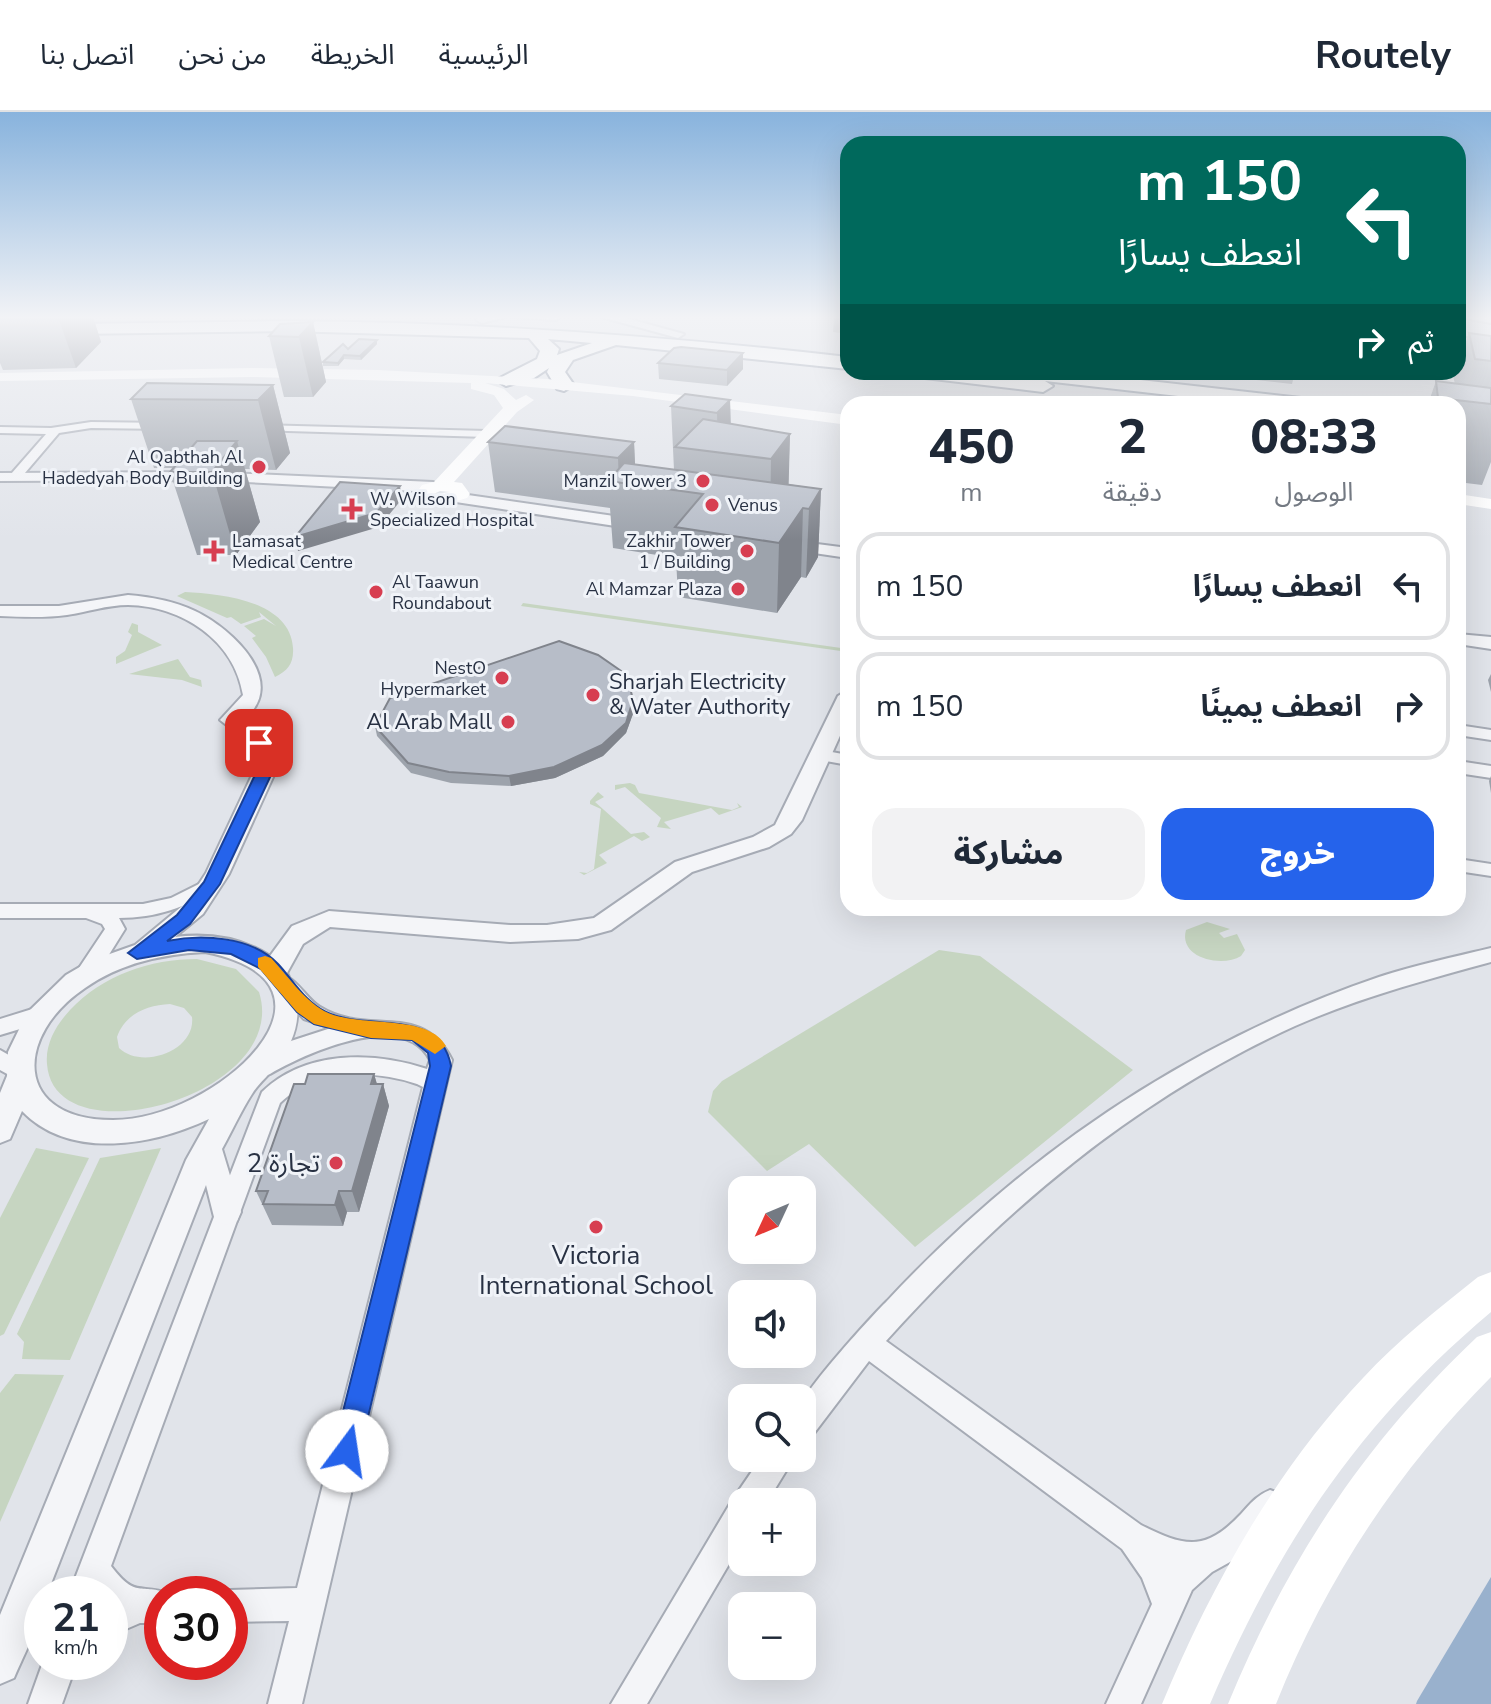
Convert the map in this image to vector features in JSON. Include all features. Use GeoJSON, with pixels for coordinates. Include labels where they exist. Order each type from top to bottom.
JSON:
{"type":"FeatureCollection","features":[{"type":"Feature","properties":{"kind":"highway"},"geometry":{"type":"LineString","coordinates":[[1088,391],[1128,396]]}},
{"type":"Feature","properties":{"kind":"highway"},"geometry":{"type":"LineString","coordinates":[[1189,391],[1230,396]]}},
{"type":"Feature","properties":{"kind":"main road"},"geometry":{"type":"LineString","coordinates":[[494,391],[507,397],[511,409]]}},
{"type":"Feature","properties":{"kind":"main road"},"geometry":{"type":"LineString","coordinates":[[432,490],[511,409],[550,391]]}},
{"type":"Feature","properties":{"kind":"main road"},"geometry":{"type":"LineString","coordinates":[[615,391],[840,419]]}},
{"type":"Feature","properties":{"kind":"main road"},"geometry":{"type":"LineString","coordinates":[[432,490],[458,495]]}},
{"type":"Feature","properties":{"kind":"main road"},"geometry":{"type":"LineString","coordinates":[[1466,500],[1491,504]]}},
{"type":"Feature","properties":{"kind":"main road"},"geometry":{"type":"LineString","coordinates":[[1186,1704],[1242,1586],[1308,1476],[1376,1391],[1412,1355],[1491,1289]]}},
{"type":"Feature","properties":{"kind":"main road"},"geometry":{"type":"LineString","coordinates":[[1252,1704],[1287,1624],[1349,1513],[1415,1426],[1491,1350]]}},
{"type":"Feature","properties":{"kind":"street"},"geometry":{"type":"LineString","coordinates":[[0,430],[52,431],[91,425],[175,426]]}},
{"type":"Feature","properties":{"kind":"street"},"geometry":{"type":"LineString","coordinates":[[245,428],[487,434]]}},
{"type":"Feature","properties":{"kind":"street"},"geometry":{"type":"LineString","coordinates":[[8,477],[53,436],[52,431]]}},
{"type":"Feature","properties":{"kind":"street"},"geometry":{"type":"LineString","coordinates":[[8,477],[189,476],[432,490]]}},
{"type":"Feature","properties":{"kind":"street"},"geometry":{"type":"LineString","coordinates":[[139,484],[189,476]]}},
{"type":"Feature","properties":{"kind":"street"},"geometry":{"type":"LineString","coordinates":[[0,485],[139,484],[432,490]]}},
{"type":"Feature","properties":{"kind":"street"},"geometry":{"type":"LineString","coordinates":[[458,495],[661,522]]}},
{"type":"Feature","properties":{"kind":"street"},"geometry":{"type":"LineString","coordinates":[[840,542],[770,538],[840,551]]}},
{"type":"Feature","properties":{"kind":"street"},"geometry":{"type":"LineString","coordinates":[[0,611],[47,612],[115,600],[142,601],[201,622],[235,650],[247,668],[253,695],[243,711],[230,720],[257,738],[263,775],[211,884],[183,920],[137,953],[84,977]]}},
{"type":"Feature","properties":{"kind":"street"},"geometry":{"type":"LineString","coordinates":[[1466,626],[1491,629]]}},
{"type":"Feature","properties":{"kind":"street"},"geometry":{"type":"LineString","coordinates":[[1466,640],[1491,643]]}},
{"type":"Feature","properties":{"kind":"street"},"geometry":{"type":"LineString","coordinates":[[0,1664],[207,1148],[250,1077],[282,1032],[288,1006],[279,978],[293,936],[305,927],[329,919],[551,934],[601,924],[671,873],[708,856],[761,842],[782,831],[791,820],[840,713]]}},
{"type":"Feature","properties":{"kind":"street"},"geometry":{"type":"LineString","coordinates":[[1466,731],[1491,735]]}},
{"type":"Feature","properties":{"kind":"street"},"geometry":{"type":"LineString","coordinates":[[821,755],[840,759]]}},
{"type":"Feature","properties":{"kind":"street"},"geometry":{"type":"LineString","coordinates":[[1466,768],[1491,772]]}},
{"type":"Feature","properties":{"kind":"street"},"geometry":{"type":"LineString","coordinates":[[1466,866],[1491,870]]}},
{"type":"Feature","properties":{"kind":"street"},"geometry":{"type":"LineString","coordinates":[[0,911],[155,909],[177,903],[211,884]]}},
{"type":"Feature","properties":{"kind":"street"},"geometry":{"type":"LineString","coordinates":[[0,1131],[13,1069],[42,1014],[84,977],[115,929],[110,919],[85,910]]}},
{"type":"Feature","properties":{"kind":"street"},"geometry":{"type":"LineString","coordinates":[[137,953],[172,945],[221,945],[248,952],[279,978],[304,1007],[321,1018],[371,1031]]}},
{"type":"Feature","properties":{"kind":"street"},"geometry":{"type":"LineString","coordinates":[[816,1408],[917,1284],[1019,1188],[1102,1126],[1164,1086],[1259,1034],[1322,1006],[1403,977],[1491,955]]}},
{"type":"Feature","properties":{"kind":"street"},"geometry":{"type":"LineString","coordinates":[[0,1027],[42,1014]]}},
{"type":"Feature","properties":{"kind":"street"},"geometry":{"type":"LineString","coordinates":[[13,1069],[31,1101],[54,1119],[106,1131],[170,1122],[210,1105],[250,1077],[309,1043],[371,1031],[409,1031],[429,1040],[441,1060],[285,1704]]}},
{"type":"Feature","properties":{"kind":"street"},"geometry":{"type":"LineString","coordinates":[[92,1576],[265,1107],[287,1082],[308,1072],[331,1068],[409,1071],[425,1075],[436,1084]]}},
{"type":"Feature","properties":{"kind":"street"},"geometry":{"type":"LineString","coordinates":[[207,1148],[221,1186],[226,1212]]}},
{"type":"Feature","properties":{"kind":"street"},"geometry":{"type":"LineString","coordinates":[[866,1343],[1130,1536],[1165,1554],[1201,1561]]}},
{"type":"Feature","properties":{"kind":"street"},"geometry":{"type":"LineString","coordinates":[[1123,1704],[1181,1579],[1201,1561],[1237,1541],[1275,1501],[1308,1476]]}},
{"type":"Feature","properties":{"kind":"street"},"geometry":{"type":"LineString","coordinates":[[628,1704],[728,1536]]}},
{"type":"Feature","properties":{"kind":"street"},"geometry":{"type":"LineString","coordinates":[[1130,1536],[1153,1567],[1168,1603]]}},
{"type":"Feature","properties":{"kind":"street"},"geometry":{"type":"LineString","coordinates":[[248,1606],[309,1604]]}},
{"type":"Feature","properties":{"kind":"street"},"geometry":{"type":"LineString","coordinates":[[45,1704],[54,1680]]}},
{"type":"Feature","properties":{"kind":"green space"},"geometry":{"type":"Polygon","coordinates":[[[185,592],[234,598],[267,610],[280,619],[289,632],[293,648],[289,666],[275,677],[266,657],[252,638],[256,636],[244,626],[264,619],[276,626],[259,612],[261,617],[241,624],[231,617],[177,596],[185,592]]]}},
{"type":"Feature","properties":{"kind":"green space"},"geometry":{"type":"Polygon","coordinates":[[[523,603],[840,648],[840,651],[521,606],[523,603]]]}},
{"type":"Feature","properties":{"kind":"green space"},"geometry":{"type":"Polygon","coordinates":[[[132,623],[138,625],[138,632],[162,645],[116,664],[116,657],[125,651],[132,635],[128,632],[132,623]]]}},
{"type":"Feature","properties":{"kind":"green space"},"geometry":{"type":"Polygon","coordinates":[[[178,659],[190,677],[201,680],[202,687],[182,680],[129,674],[178,659]]]}},
{"type":"Feature","properties":{"kind":"green space"},"geometry":{"type":"Polygon","coordinates":[[[630,783],[639,793],[732,810],[739,807],[737,803],[742,807],[719,815],[711,808],[664,822],[671,829],[657,827],[661,818],[625,787],[615,790],[615,785],[630,783]]]}},
{"type":"Feature","properties":{"kind":"green space"},"geometry":{"type":"Polygon","coordinates":[[[598,792],[604,797],[595,802],[631,834],[644,832],[650,837],[642,841],[634,836],[599,855],[607,863],[584,875],[579,872],[587,873],[594,869],[601,809],[590,804],[590,801],[598,792]]]}},
{"type":"Feature","properties":{"kind":"green space"},"geometry":{"type":"Polygon","coordinates":[[[1207,922],[1230,929],[1219,933],[1224,938],[1237,934],[1245,950],[1241,956],[1223,961],[1213,960],[1195,954],[1189,948],[1185,940],[1186,930],[1207,922]]]}},
{"type":"Feature","properties":{"kind":"green space"},"geometry":{"type":"Polygon","coordinates":[[[939,950],[980,956],[1133,1070],[915,1247],[809,1144],[767,1171],[708,1112],[713,1091],[722,1081],[939,950]]]}},
{"type":"Feature","properties":{"kind":"green space"},"geometry":{"type":"Polygon","coordinates":[[[197,959],[236,969],[259,992],[260,1029],[241,1060],[208,1086],[168,1103],[126,1111],[88,1108],[59,1093],[47,1064],[47,1056],[53,1034],[70,1010],[112,978],[145,966],[197,959]],[[170,1004],[138,1012],[121,1029],[117,1037],[119,1048],[129,1054],[153,1057],[177,1048],[191,1029],[192,1017],[184,1008],[170,1004]]]}},
{"type":"Feature","properties":{"kind":"green space"},"geometry":{"type":"Polygon","coordinates":[[[36,1148],[89,1158],[4,1334],[0,1336],[0,1218],[36,1148]]]}},
{"type":"Feature","properties":{"kind":"green space"},"geometry":{"type":"Polygon","coordinates":[[[161,1148],[70,1360],[22,1359],[24,1342],[17,1334],[100,1158],[161,1148]]]}},
{"type":"Feature","properties":{"kind":"green space"},"geometry":{"type":"Polygon","coordinates":[[[15,1374],[64,1375],[0,1522],[0,1393],[15,1374]]]}},
{"type":"Feature","properties":{"kind":"water"},"geometry":{"type":"Polygon","coordinates":[[[1491,1577],[1491,1704],[1416,1704],[1417,1701],[1491,1577]]]}},
{"type":"Feature","properties":{"kind":"building"},"geometry":{"type":"Polygon","coordinates":[[[139,391],[267,391],[258,400],[131,399],[139,391]]]}},
{"type":"Feature","properties":{"kind":"building"},"geometry":{"type":"Polygon","coordinates":[[[1437,391],[1491,391],[1491,404],[1466,401],[1466,396],[1438,396],[1437,391]]]}},
{"type":"Feature","properties":{"kind":"building"},"geometry":{"type":"Polygon","coordinates":[[[685,394],[730,400],[717,413],[671,406],[685,394]]]}},
{"type":"Feature","properties":{"kind":"building"},"geometry":{"type":"Polygon","coordinates":[[[703,419],[790,434],[771,459],[675,447],[703,419]]]}},
{"type":"Feature","properties":{"kind":"building"},"geometry":{"type":"Polygon","coordinates":[[[505,426],[634,442],[618,458],[488,442],[505,426]]]}},
{"type":"Feature","properties":{"kind":"building"},"geometry":{"type":"Polygon","coordinates":[[[197,441],[237,441],[212,472],[170,472],[197,441]]]}},
{"type":"Feature","properties":{"kind":"building"},"geometry":{"type":"Polygon","coordinates":[[[624,463],[821,489],[809,509],[803,508],[779,543],[675,527],[703,494],[608,481],[624,463]]]}},
{"type":"Feature","properties":{"kind":"building"},"geometry":{"type":"Polygon","coordinates":[[[340,482],[400,486],[376,513],[295,537],[340,482]]]}},
{"type":"Feature","properties":{"kind":"building","name":"Al Arab Mall"},"geometry":{"type":"Polygon","coordinates":[[[559,641],[598,655],[627,675],[633,700],[626,723],[602,745],[554,767],[509,776],[449,772],[408,763],[375,726],[390,698],[559,641]]]}},
{"type":"Feature","properties":{"kind":"building","name":"تجارة 2"},"geometry":{"type":"Polygon","coordinates":[[[308,1074],[374,1074],[371,1084],[383,1084],[352,1191],[339,1191],[335,1205],[263,1204],[268,1191],[256,1191],[294,1084],[305,1084],[308,1074]]]}},
{"type":"Feature","properties":{"kind":"slow traffic"},"geometry":{"type":"LineString","coordinates":[[265,962],[304,1007],[331,1023],[371,1031],[409,1031],[435,1046]]}},
{"type":"Feature","properties":{"kind":"place","name":"Al Qabthah Al Hadedyah Body Building"},"geometry":{"type":"Point","coordinates":[259,467]}},
{"type":"Feature","properties":{"kind":"place","name":"Manzil Tower 3"},"geometry":{"type":"Point","coordinates":[703,481]}},
{"type":"Feature","properties":{"kind":"place","name":"Venus"},"geometry":{"type":"Point","coordinates":[712,505]}},
{"type":"Feature","properties":{"kind":"place","name":"W. Wilson Specialized Hospital"},"geometry":{"type":"Point","coordinates":[352,509]}},
{"type":"Feature","properties":{"kind":"place","name":"Lamasat Medical Centre"},"geometry":{"type":"Point","coordinates":[214,551]}},
{"type":"Feature","properties":{"kind":"place","name":"Zakhir Tower 1 / Building"},"geometry":{"type":"Point","coordinates":[747,551]}},
{"type":"Feature","properties":{"kind":"place","name":"Al Mamzar Plaza"},"geometry":{"type":"Point","coordinates":[738,589]}},
{"type":"Feature","properties":{"kind":"place","name":"Al Taawun Roundabout"},"geometry":{"type":"Point","coordinates":[376,592]}},
{"type":"Feature","properties":{"kind":"place","name":"NestO Hypermarket"},"geometry":{"type":"Point","coordinates":[502,678]}},
{"type":"Feature","properties":{"kind":"place","name":"Sharjah Electricity & Water Authority"},"geometry":{"type":"Point","coordinates":[593,695]}},
{"type":"Feature","properties":{"kind":"place","name":"Al Arab Mall"},"geometry":{"type":"Point","coordinates":[508,722]}},
{"type":"Feature","properties":{"kind":"place","name":"تجارة 2"},"geometry":{"type":"Point","coordinates":[336,1163]}},
{"type":"Feature","properties":{"kind":"place","name":"Victoria International School"},"geometry":{"type":"Point","coordinates":[596,1227]}},
{"type":"Feature","properties":{"kind":"route"},"geometry":{"type":"LineString","coordinates":[[259,743],[263,775],[211,884],[183,920],[137,953],[189,943],[221,945],[248,952],[268,965],[304,1007],[321,1018],[342,1026],[371,1031],[417,1033],[438,1050],[440,1066],[347,1451]]}}]}
